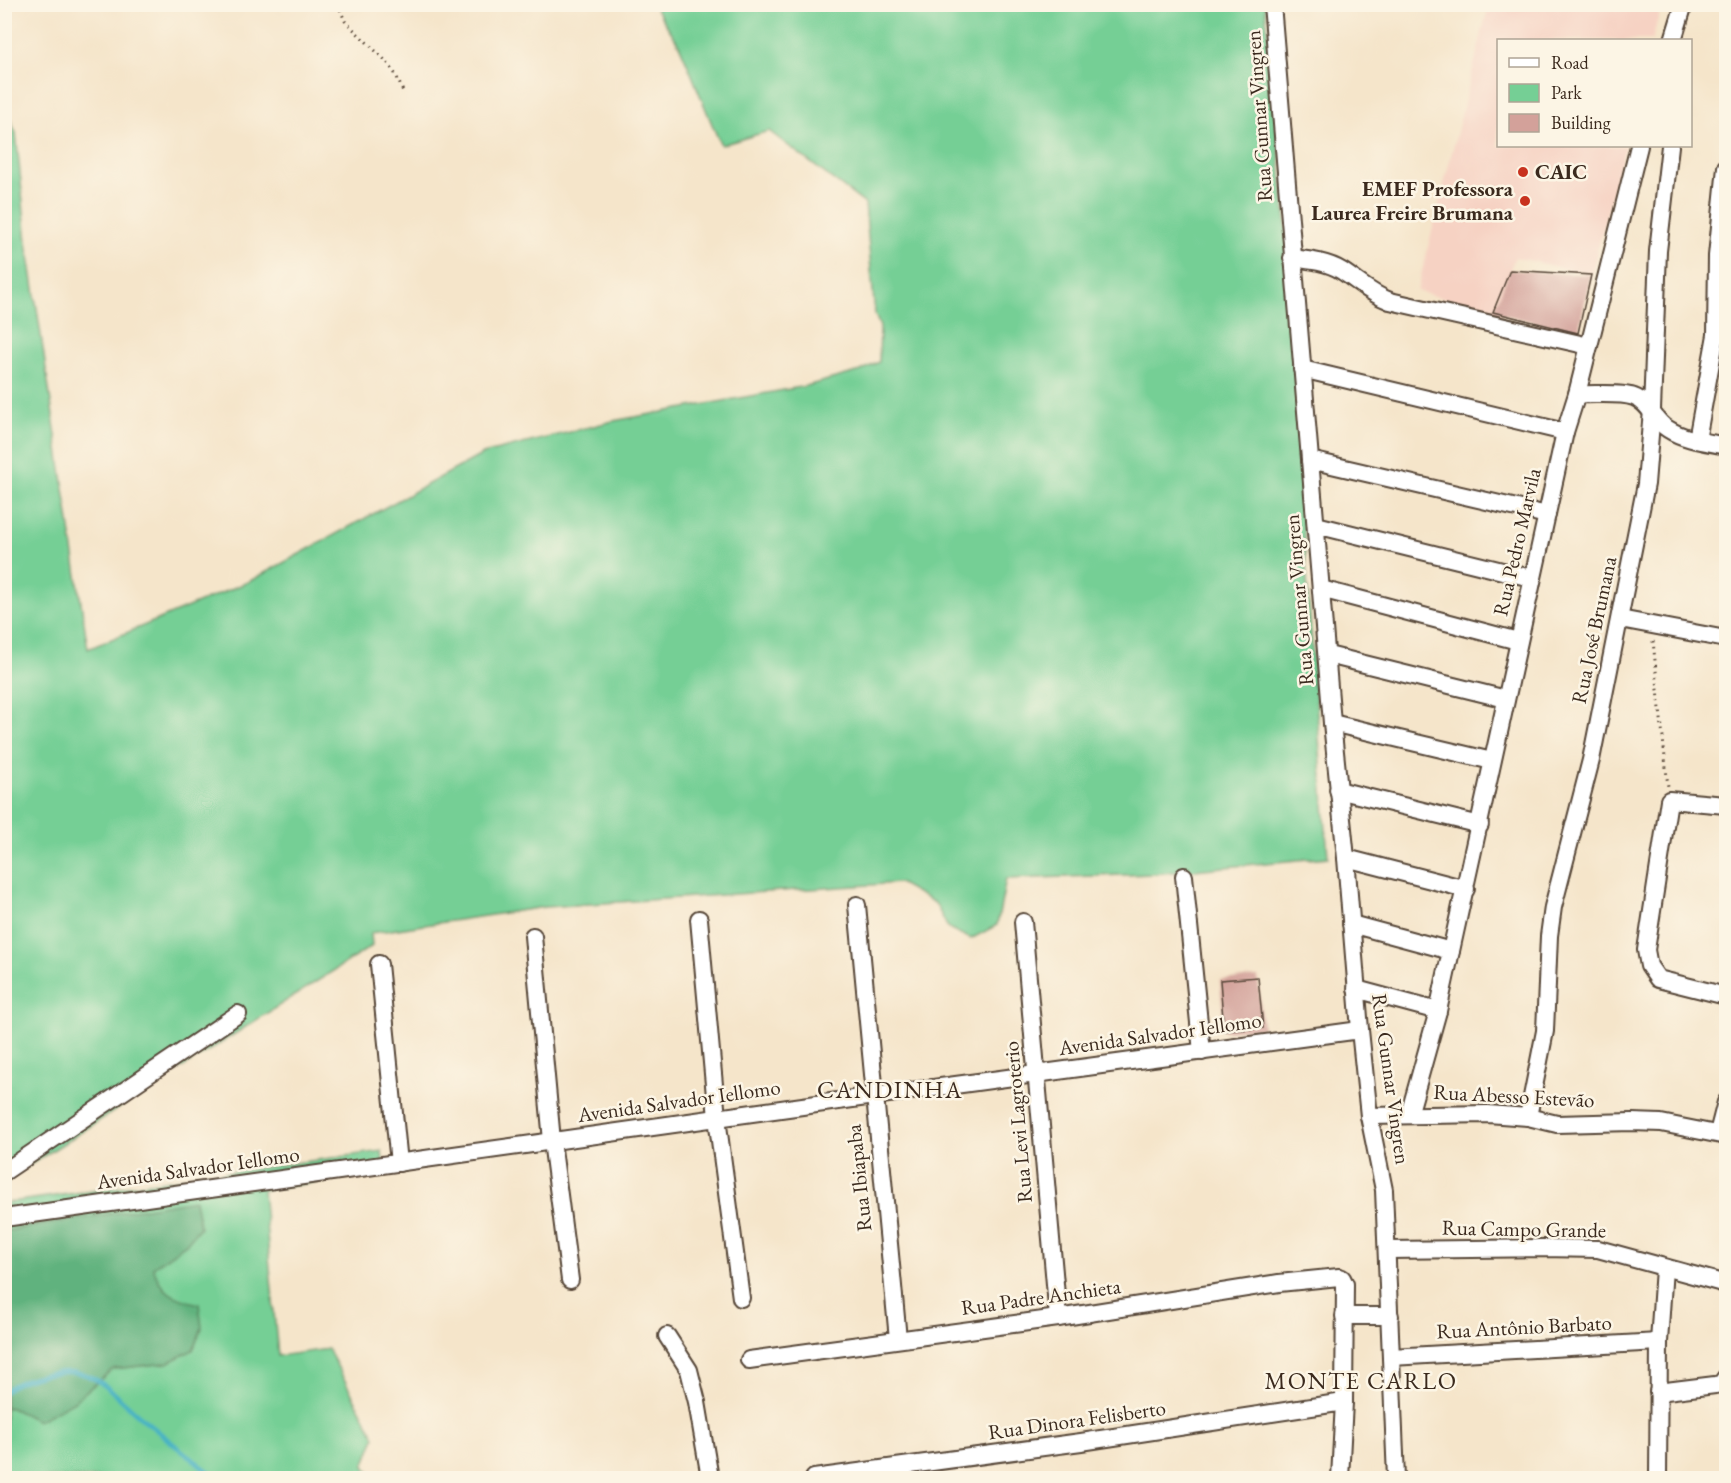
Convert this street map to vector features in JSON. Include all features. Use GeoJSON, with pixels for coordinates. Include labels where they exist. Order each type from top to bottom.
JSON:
{"type":"FeatureCollection","features":[{"type":"Feature","properties":{"kind":"street","name":"Rua Gunnar Vingren"},"geometry":{"type":"LineString","coordinates":[[1272,4],[1356,989],[1369,1116],[1384,1190],[1396,1479]]}},
{"type":"Feature","properties":{"kind":"street"},"geometry":{"type":"LineString","coordinates":[[1673,39],[1684,4]]}},
{"type":"Feature","properties":{"kind":"street","name":"Rua Pedro Marvila"},"geometry":{"type":"LineString","coordinates":[[1409,1114],[1438,1011],[1466,889],[1531,578],[1565,432],[1577,394],[1639,147]]}},
{"type":"Feature","properties":{"kind":"street","name":"Rua José Brumana"},"geometry":{"type":"LineString","coordinates":[[1527,1117],[1545,1031],[1549,936],[1553,907],[1591,760],[1646,484],[1652,410],[1658,251],[1670,147]]}},
{"type":"Feature","properties":{"kind":"street"},"geometry":{"type":"LineString","coordinates":[[1697,440],[1721,336],[1726,167]]}},
{"type":"Feature","properties":{"kind":"street"},"geometry":{"type":"LineString","coordinates":[[1292,258],[1319,262],[1341,270],[1374,295],[1390,301],[1589,346]]}},
{"type":"Feature","properties":{"kind":"street"},"geometry":{"type":"LineString","coordinates":[[1302,369],[1565,432]]}},
{"type":"Feature","properties":{"kind":"street"},"geometry":{"type":"LineString","coordinates":[[1577,394],[1632,396],[1652,410],[1666,429],[1697,440],[1726,446]]}},
{"type":"Feature","properties":{"kind":"street"},"geometry":{"type":"LineString","coordinates":[[1310,460],[1547,516]]}},
{"type":"Feature","properties":{"kind":"street"},"geometry":{"type":"LineString","coordinates":[[1316,525],[1531,578]]}},
{"type":"Feature","properties":{"kind":"street"},"geometry":{"type":"LineString","coordinates":[[1322,589],[1518,640]]}},
{"type":"Feature","properties":{"kind":"street"},"geometry":{"type":"LineString","coordinates":[[1620,620],[1726,639]]}},
{"type":"Feature","properties":{"kind":"street"},"geometry":{"type":"LineString","coordinates":[[1328,655],[1506,699]]}},
{"type":"Feature","properties":{"kind":"street"},"geometry":{"type":"LineString","coordinates":[[1332,723],[1492,761]]}},
{"type":"Feature","properties":{"kind":"street"},"geometry":{"type":"LineString","coordinates":[[1338,790],[1480,825]]}},
{"type":"Feature","properties":{"kind":"street"},"geometry":{"type":"LineString","coordinates":[[1726,805],[1669,800],[1646,950],[1649,966],[1658,979],[1726,996]]}},
{"type":"Feature","properties":{"kind":"street"},"geometry":{"type":"LineString","coordinates":[[1346,858],[1466,889]]}},
{"type":"Feature","properties":{"kind":"street"},"geometry":{"type":"LineString","coordinates":[[1184,876],[1202,1052]]}},
{"type":"Feature","properties":{"kind":"street","name":"Rua Ibiapaba"},"geometry":{"type":"LineString","coordinates":[[857,905],[898,1339]]}},
{"type":"Feature","properties":{"kind":"street"},"geometry":{"type":"LineString","coordinates":[[699,919],[717,1118],[741,1298]]}},
{"type":"Feature","properties":{"kind":"street","name":"Rua Levi Lagroterio"},"geometry":{"type":"LineString","coordinates":[[1023,922],[1058,1318]]}},
{"type":"Feature","properties":{"kind":"street"},"geometry":{"type":"LineString","coordinates":[[1351,924],[1451,951]]}},
{"type":"Feature","properties":{"kind":"street"},"geometry":{"type":"LineString","coordinates":[[533,936],[552,1141],[570,1280]]}},
{"type":"Feature","properties":{"kind":"street"},"geometry":{"type":"LineString","coordinates":[[380,964],[399,1163]]}},
{"type":"Feature","properties":{"kind":"street"},"geometry":{"type":"LineString","coordinates":[[1356,989],[1438,1011]]}},
{"type":"Feature","properties":{"kind":"street"},"geometry":{"type":"LineString","coordinates":[[4,1172],[238,1014]]}},
{"type":"Feature","properties":{"kind":"street","name":"Avenida Salvador Iellomo"},"geometry":{"type":"LineString","coordinates":[[4,1218],[1360,1030]]}},
{"type":"Feature","properties":{"kind":"street"},"geometry":{"type":"LineString","coordinates":[[1722,1134],[1726,1102]]}},
{"type":"Feature","properties":{"kind":"street","name":"Rua Abesso Estevão"},"geometry":{"type":"LineString","coordinates":[[1369,1116],[1488,1114],[1527,1117],[1557,1124],[1661,1123],[1722,1134]]}},
{"type":"Feature","properties":{"kind":"street","name":"Rua Campo Grande"},"geometry":{"type":"LineString","coordinates":[[1388,1250],[1598,1249],[1726,1284]]}},
{"type":"Feature","properties":{"kind":"street"},"geometry":{"type":"LineString","coordinates":[[1658,1479],[1659,1342],[1664,1268]]}},
{"type":"Feature","properties":{"kind":"street","name":"Rua Padre Anchieta"},"geometry":{"type":"LineString","coordinates":[[749,1360],[1058,1318],[1279,1283],[1338,1277],[1342,1278],[1345,1284],[1344,1316]]}},
{"type":"Feature","properties":{"kind":"street"},"geometry":{"type":"LineString","coordinates":[[1340,1479],[1344,1402],[1344,1316],[1390,1316]]}},
{"type":"Feature","properties":{"kind":"street"},"geometry":{"type":"LineString","coordinates":[[667,1336],[689,1370],[697,1402],[710,1479]]}},
{"type":"Feature","properties":{"kind":"street","name":"Rua Antônio Barbato"},"geometry":{"type":"LineString","coordinates":[[1391,1357],[1659,1342]]}},
{"type":"Feature","properties":{"kind":"street"},"geometry":{"type":"LineString","coordinates":[[1658,1392],[1721,1381]]}},
{"type":"Feature","properties":{"kind":"street","name":"Rua Dinora Felisberto"},"geometry":{"type":"LineString","coordinates":[[815,1478],[1092,1441],[1344,1402]]}},
{"type":"Feature","properties":{"kind":"path"},"geometry":{"type":"LineString","coordinates":[[338,4],[345,21],[387,62],[396,75],[404,94]]}},
{"type":"Feature","properties":{"kind":"path"},"geometry":{"type":"LineString","coordinates":[[1655,625],[1653,646],[1669,800]]}},
{"type":"Feature","properties":{"kind":"shaded area","name":"EMEF Professora Laurea Freire Brumana"},"geometry":{"type":"Polygon","coordinates":[[[1489,5],[1662,5],[1652,39],[1497,39],[1497,147],[1625,147],[1591,275],[1515,257],[1493,312],[1417,291],[1489,5]]]}},
{"type":"Feature","properties":{"kind":"green space"},"geometry":{"type":"Polygon","coordinates":[[[654,5],[1265,5],[1291,273],[1305,553],[1328,857],[1153,874],[1006,879],[997,925],[971,939],[948,928],[935,903],[899,883],[545,907],[371,933],[372,946],[5,1181],[4,106],[16,133],[27,242],[88,649],[250,581],[483,454],[613,421],[806,386],[861,371],[879,362],[880,327],[875,314],[865,204],[769,131],[721,145],[679,45],[654,5]]]}},
{"type":"Feature","properties":{"kind":"green space"},"geometry":{"type":"Polygon","coordinates":[[[382,1151],[384,1172],[263,1190],[278,1356],[328,1349],[375,1437],[364,1466],[374,1478],[5,1478],[5,1408],[73,1402],[113,1369],[167,1363],[199,1305],[182,1300],[164,1289],[153,1267],[186,1244],[37,1225],[5,1231],[4,1203],[382,1151]]]}},
{"type":"Feature","properties":{"kind":"green space"},"geometry":{"type":"Polygon","coordinates":[[[195,1200],[200,1227],[186,1244],[153,1267],[164,1289],[176,1297],[199,1304],[202,1328],[193,1350],[167,1363],[113,1369],[73,1402],[38,1421],[9,1407],[5,1408],[5,1231],[195,1200]]]}},
{"type":"Feature","properties":{"kind":"building"},"geometry":{"type":"Polygon","coordinates":[[[1510,270],[1591,275],[1578,333],[1493,312],[1510,270]]]}},
{"type":"Feature","properties":{"kind":"building"},"geometry":{"type":"Polygon","coordinates":[[[1258,977],[1263,1028],[1224,1031],[1220,980],[1258,977]]]}},
{"type":"Feature","properties":{"kind":"waterway"},"geometry":{"type":"LineString","coordinates":[[4,1392],[20,1382],[42,1375],[64,1372],[83,1374],[111,1390],[176,1446],[218,1478]]}},
{"type":"Feature","properties":{"kind":"place","name":"CAIC"},"geometry":{"type":"Point","coordinates":[1523,172]}},
{"type":"Feature","properties":{"kind":"place","name":"EMEF Professora Laurea Freire Brumana"},"geometry":{"type":"Point","coordinates":[1525,201]}},
{"type":"Feature","properties":{"kind":"district","name":"CANDINHA"},"geometry":{"type":"Point","coordinates":[890,1090]}},
{"type":"Feature","properties":{"kind":"district","name":"MONTE CARLO"},"geometry":{"type":"Point","coordinates":[1361,1381]}}]}
